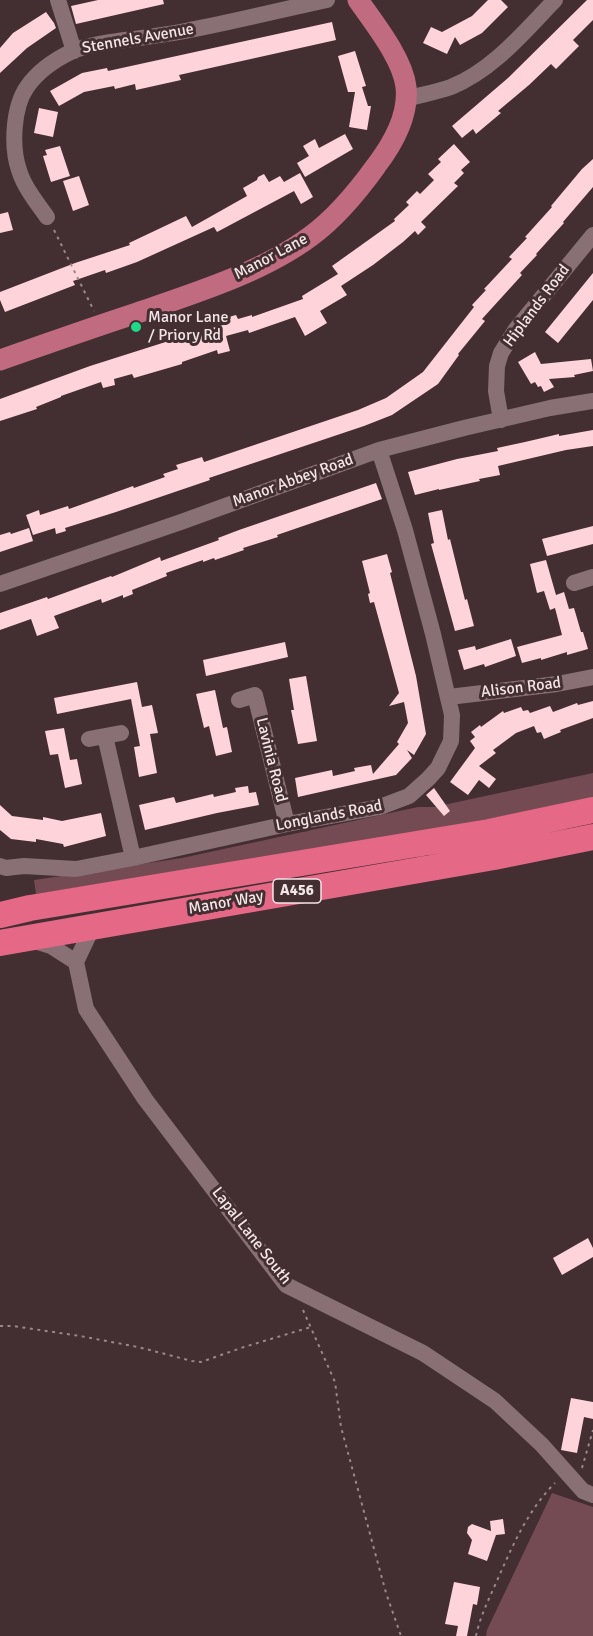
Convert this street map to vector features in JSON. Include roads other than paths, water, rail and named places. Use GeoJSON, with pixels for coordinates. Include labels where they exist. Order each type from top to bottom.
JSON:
{"type":"FeatureCollection","features":[{"type":"Feature","properties":{"kind":"highway","name":"Manor Way"},"geometry":{"type":"LineString","coordinates":[[0,915],[30,908],[344,858],[489,832],[593,810]]}},
{"type":"Feature","properties":{"kind":"highway","name":"Manor Way"},"geometry":{"type":"LineString","coordinates":[[0,943],[382,877],[593,837]]}},
{"type":"Feature","properties":{"kind":"main road","name":"Manor Lane"},"geometry":{"type":"LineString","coordinates":[[0,360],[179,299],[249,271],[294,248],[314,234],[346,204],[386,153],[402,116],[406,88],[394,54],[358,0]]}},
{"type":"Feature","properties":{"kind":"street"},"geometry":{"type":"LineString","coordinates":[[58,0],[74,51]]}},
{"type":"Feature","properties":{"kind":"street","name":"Stennels Avenue"},"geometry":{"type":"LineString","coordinates":[[47,217],[33,198],[19,171],[14,127],[22,96],[27,87],[52,62],[91,45],[184,31],[327,0]]}},
{"type":"Feature","properties":{"kind":"street"},"geometry":{"type":"LineString","coordinates":[[405,99],[451,87],[483,69],[555,0]]}},
{"type":"Feature","properties":{"kind":"street","name":"Hiplands Road"},"geometry":{"type":"LineString","coordinates":[[501,420],[496,391],[497,366],[501,353],[516,329],[593,235]]}},
{"type":"Feature","properties":{"kind":"street","name":"Manor Abbey Road"},"geometry":{"type":"LineString","coordinates":[[0,584],[380,450],[550,408],[593,401]]}},
{"type":"Feature","properties":{"kind":"street","name":"Longlands Road"},"geometry":{"type":"LineString","coordinates":[[0,866],[76,869],[133,858],[287,824],[380,807],[409,796],[428,779],[445,756],[451,741],[452,715],[405,530],[380,450]]}},
{"type":"Feature","properties":{"kind":"street"},"geometry":{"type":"LineString","coordinates":[[574,583],[593,578]]}},
{"type":"Feature","properties":{"kind":"street","name":"Alison Road"},"geometry":{"type":"LineString","coordinates":[[449,697],[557,684],[593,677]]}},
{"type":"Feature","properties":{"kind":"street","name":"Lavinia Road"},"geometry":{"type":"LineString","coordinates":[[255,696],[287,824]]}},
{"type":"Feature","properties":{"kind":"street"},"geometry":{"type":"LineString","coordinates":[[105,736],[133,858]]}},
{"type":"Feature","properties":{"kind":"street"},"geometry":{"type":"LineString","coordinates":[[27,938],[51,946],[76,962],[93,926]]}},
{"type":"Feature","properties":{"kind":"street","name":"Lapal Lane South"},"geometry":{"type":"LineString","coordinates":[[76,962],[86,1010],[145,1099],[286,1285],[423,1353],[495,1401],[542,1445],[583,1491],[593,1495]]}},
{"type":"Feature","properties":{"kind":"place","name":"Manor Lane / Priory Rd"},"geometry":{"type":"Point","coordinates":[136,327]}}]}
